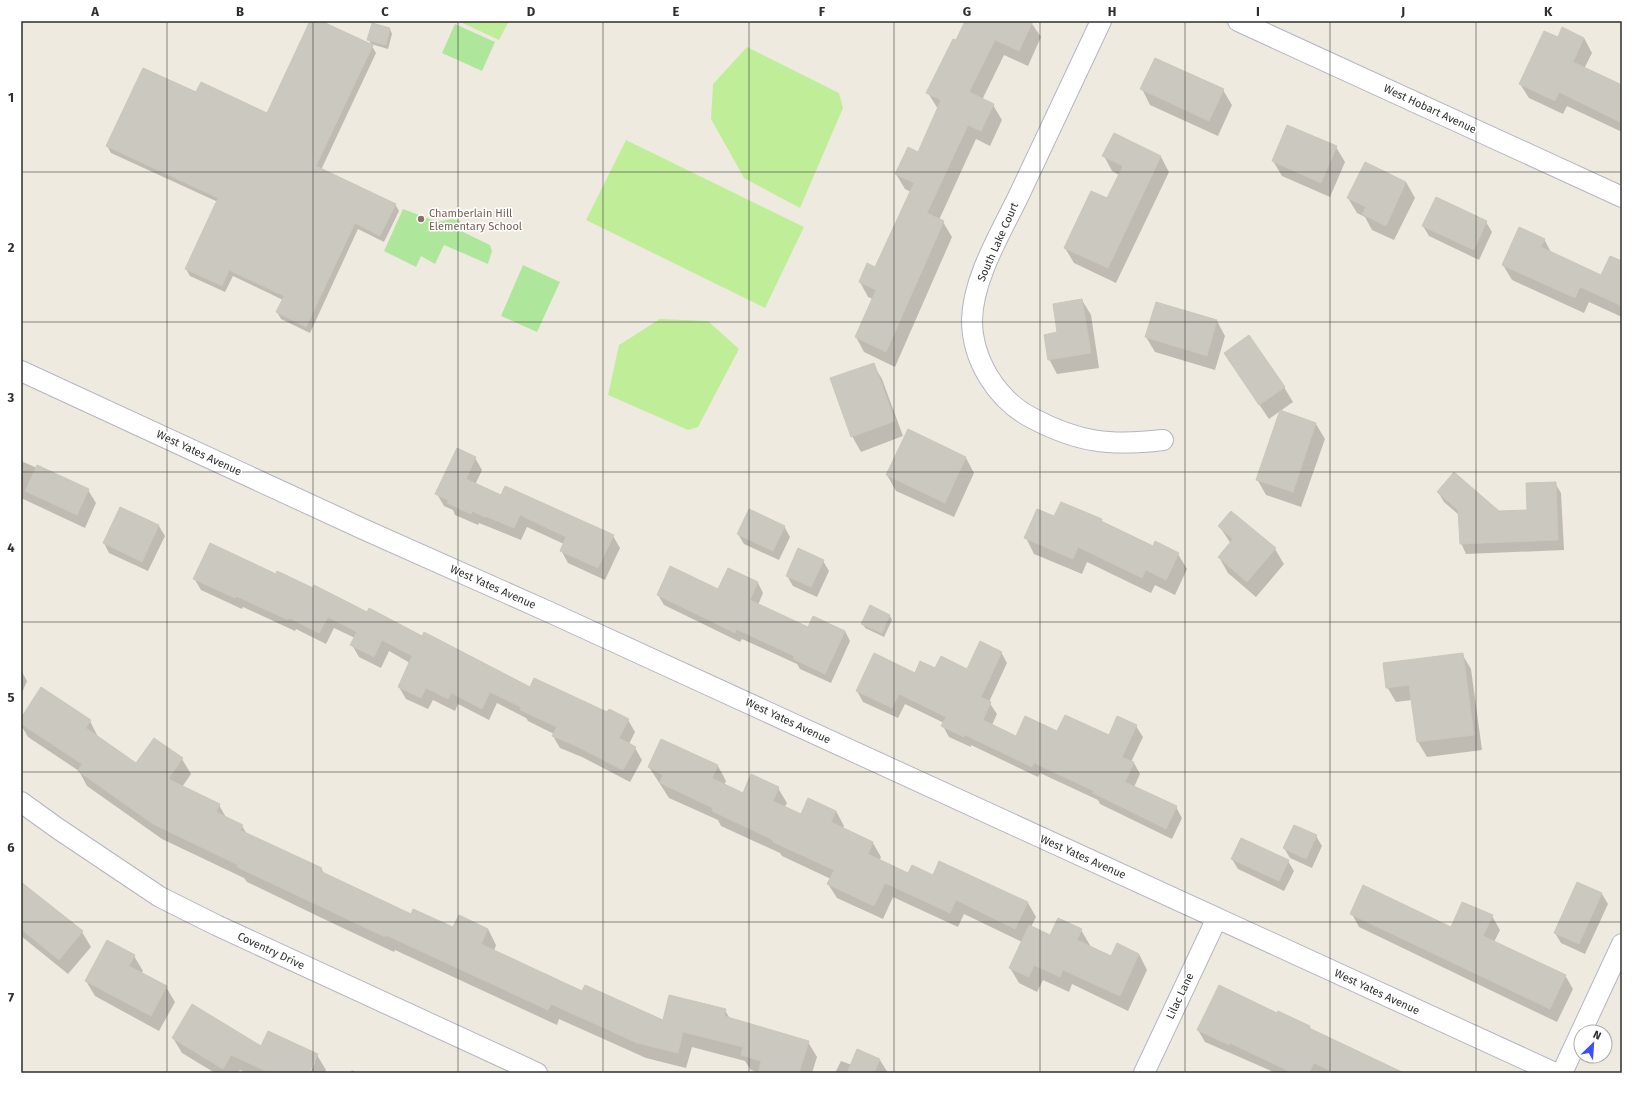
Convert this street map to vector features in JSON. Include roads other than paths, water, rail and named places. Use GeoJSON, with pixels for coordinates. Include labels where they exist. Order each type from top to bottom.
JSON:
{"type":"FeatureCollection","features":[{"type":"Feature","properties":{"kind":"street","name":"South Lake Court"},"geometry":{"type":"LineString","coordinates":[[1101,21],[988,259],[974,304],[974,335],[977,351],[990,379],[1010,403],[1022,413],[1058,431],[1088,440],[1143,442],[1163,440]]}},
{"type":"Feature","properties":{"kind":"street","name":"West Hobart Avenue"},"geometry":{"type":"LineString","coordinates":[[1238,21],[1622,197]]}},
{"type":"Feature","properties":{"kind":"street","name":"West Yates Avenue"},"geometry":{"type":"LineString","coordinates":[[21,371],[363,529],[547,611],[1555,1073]]}},
{"type":"Feature","properties":{"kind":"street","name":"Coventry Drive"},"geometry":{"type":"LineString","coordinates":[[21,802],[63,833],[160,897],[216,925],[537,1073]]}},
{"type":"Feature","properties":{"kind":"street","name":"Lilac Lane"},"geometry":{"type":"LineString","coordinates":[[1144,1073],[1216,918]]}},
{"type":"Feature","properties":{"kind":"street"},"geometry":{"type":"LineString","coordinates":[[1562,1073],[1622,944]]}},
{"type":"Feature","properties":{"kind":"place","name":"Chamberlain Hill Elementary School"},"geometry":{"type":"Point","coordinates":[421,219]}}]}
